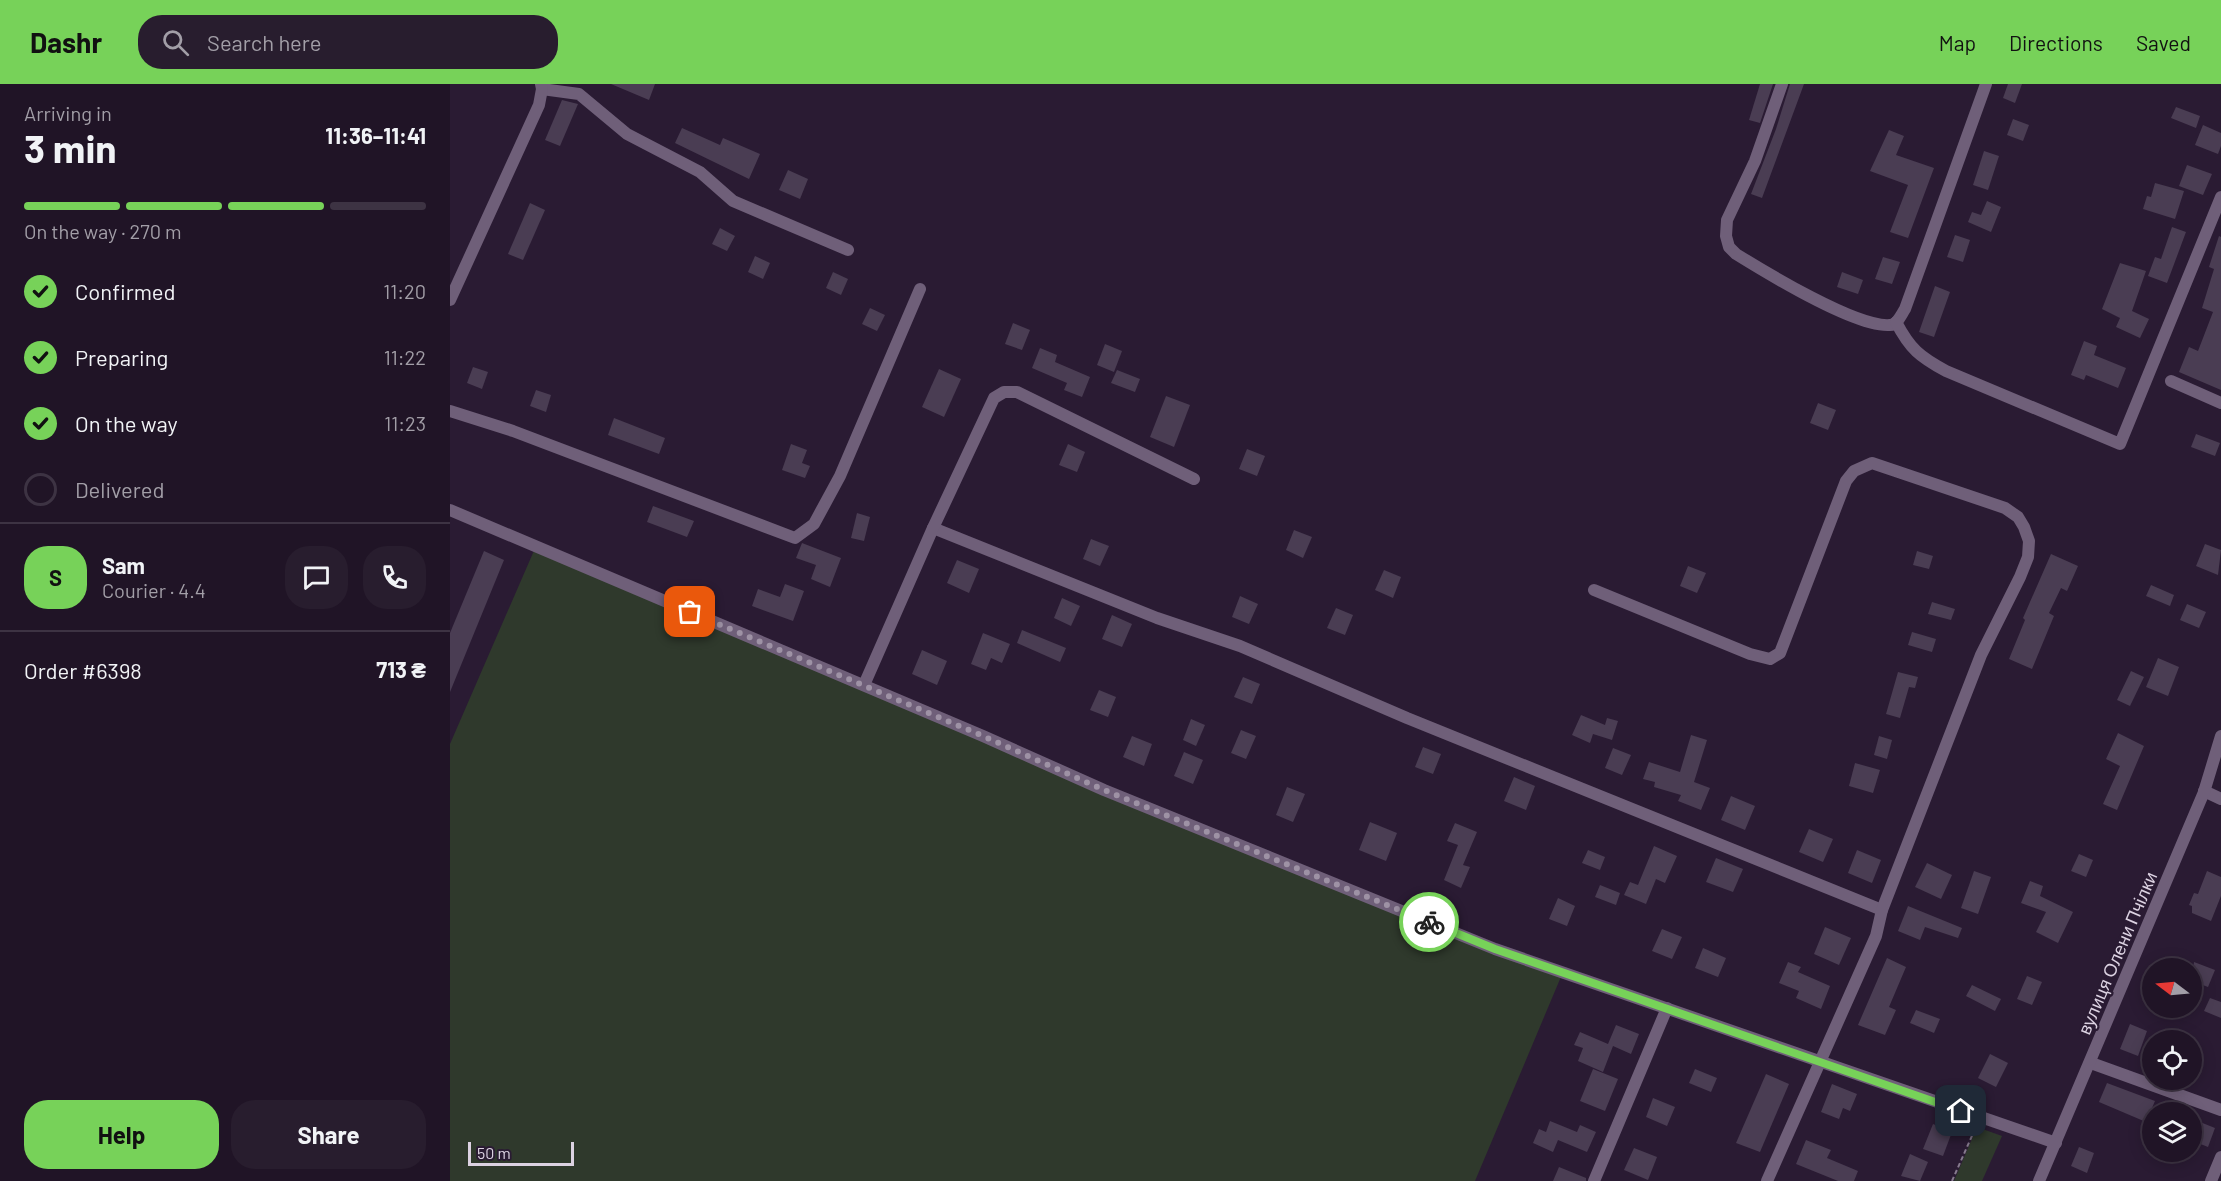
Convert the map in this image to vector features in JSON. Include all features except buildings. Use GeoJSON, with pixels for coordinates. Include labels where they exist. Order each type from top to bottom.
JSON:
{"type":"FeatureCollection","features":[{"type":"Feature","properties":{"kind":"street"},"geometry":{"type":"LineString","coordinates":[[1782,84],[1755,161],[1727,220],[1726,236],[1729,246],[1736,254],[1798,292],[1868,321],[1890,325],[1896,322],[1905,309],[1986,84]]}},
{"type":"Feature","properties":{"kind":"street"},"geometry":{"type":"LineString","coordinates":[[450,300],[539,105],[542,87],[579,94],[627,134],[700,172],[733,201],[848,250]]}},
{"type":"Feature","properties":{"kind":"street"},"geometry":{"type":"LineString","coordinates":[[1896,322],[1908,345],[1925,360],[1939,368],[2120,444],[2221,197]]}},
{"type":"Feature","properties":{"kind":"street"},"geometry":{"type":"LineString","coordinates":[[450,411],[513,431],[795,538],[814,524],[840,476],[920,289]]}},
{"type":"Feature","properties":{"kind":"street"},"geometry":{"type":"LineString","coordinates":[[2171,381],[2221,403]]}},
{"type":"Feature","properties":{"kind":"street"},"geometry":{"type":"LineString","coordinates":[[864,685],[933,528],[994,398],[1004,392],[1017,392],[1194,479]]}},
{"type":"Feature","properties":{"kind":"street"},"geometry":{"type":"LineString","coordinates":[[1594,590],[1750,654],[1770,659],[1780,653],[1846,481],[1854,471],[1872,463],[1990,501],[2018,517],[2030,541],[2028,557],[1981,655],[1882,910],[1876,936],[1767,1181]]}},
{"type":"Feature","properties":{"kind":"street"},"geometry":{"type":"LineString","coordinates":[[450,510],[864,685],[1104,790],[1495,949],[2056,1143]]}},
{"type":"Feature","properties":{"kind":"street"},"geometry":{"type":"LineString","coordinates":[[933,528],[1157,618],[1240,646],[1407,718],[1882,910]]}},
{"type":"Feature","properties":{"kind":"street","name":"вулиця Олени Пчілки"},"geometry":{"type":"LineString","coordinates":[[2039,1181],[2091,1063],[2204,791],[2221,736]]}},
{"type":"Feature","properties":{"kind":"street"},"geometry":{"type":"LineString","coordinates":[[2204,791],[2221,799]]}},
{"type":"Feature","properties":{"kind":"street"},"geometry":{"type":"LineString","coordinates":[[1594,1181],[1667,1008]]}},
{"type":"Feature","properties":{"kind":"street"},"geometry":{"type":"LineString","coordinates":[[2091,1063],[2221,1110]]}},
{"type":"Feature","properties":{"kind":"street"},"geometry":{"type":"LineString","coordinates":[[2211,1181],[2221,1157]]}},
{"type":"Feature","properties":{"kind":"path"},"geometry":{"type":"LineString","coordinates":[[1952,1181],[1980,1118]]}},
{"type":"Feature","properties":{"kind":"green space"},"geometry":{"type":"Polygon","coordinates":[[[536,546],[983,736],[1563,972],[1475,1181],[450,1181],[450,744],[536,546]]]}},
{"type":"Feature","properties":{"kind":"green space"},"geometry":{"type":"Polygon","coordinates":[[[1977,1127],[2002,1136],[1982,1181],[1954,1181],[1977,1127]]]}},
{"type":"Feature","properties":{"kind":"way so far"},"geometry":{"type":"LineString","coordinates":[[690,612],[983,736],[1104,790],[1429,922]]}},
{"type":"Feature","properties":{"kind":"route"},"geometry":{"type":"LineString","coordinates":[[1429,922],[1495,949],[1861,1074],[1961,1111]]}}]}
